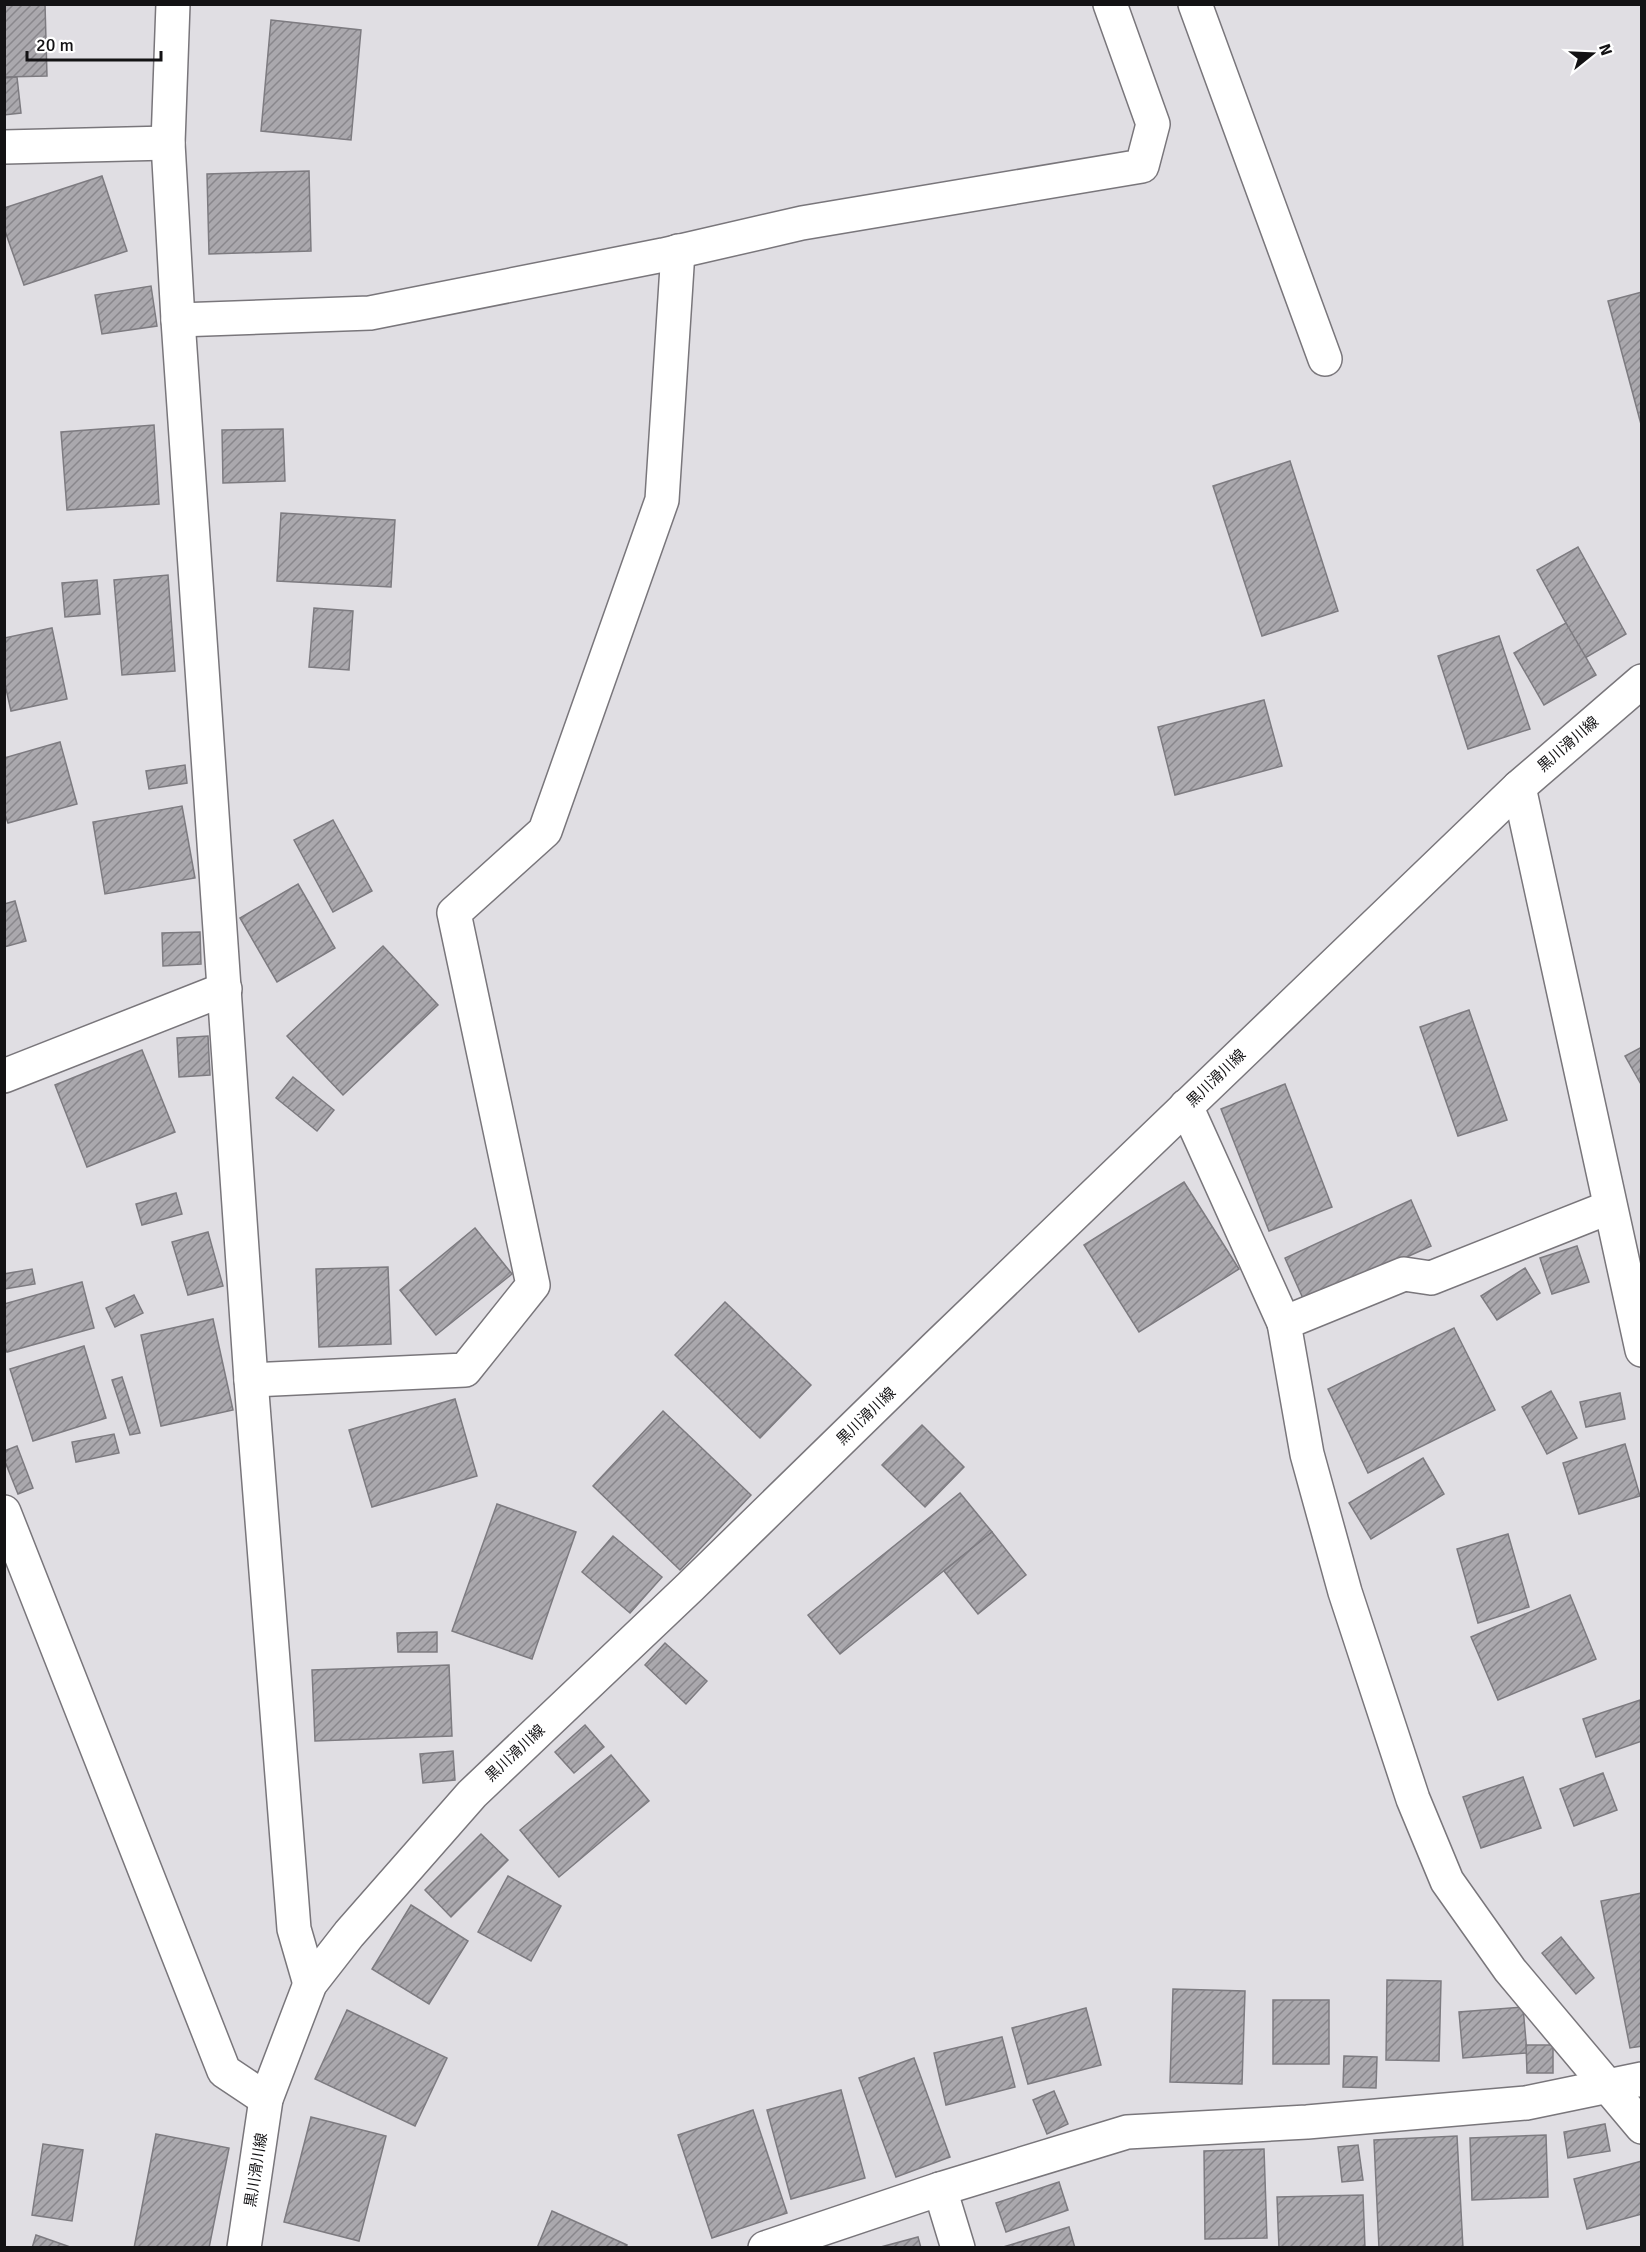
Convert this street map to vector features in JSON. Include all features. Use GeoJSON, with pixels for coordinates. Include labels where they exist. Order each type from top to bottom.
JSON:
{"type":"FeatureCollection","features":[{"type":"Feature","properties":{"kind":"street"},"geometry":{"type":"LineString","coordinates":[[173,4],[168,142],[178,320],[251,1380],[294,1929],[310,1984]]}},
{"type":"Feature","properties":{"kind":"street"},"geometry":{"type":"LineString","coordinates":[[178,320],[370,313],[678,251],[802,223],[1142,166],[1153,124],[1110,4]]}},
{"type":"Feature","properties":{"kind":"street"},"geometry":{"type":"LineString","coordinates":[[1195,4],[1324,359]]}},
{"type":"Feature","properties":{"kind":"street"},"geometry":{"type":"LineString","coordinates":[[4,147],[168,142]]}},
{"type":"Feature","properties":{"kind":"street"},"geometry":{"type":"LineString","coordinates":[[251,1380],[465,1370],[533,1285],[454,913],[545,831],[662,500],[678,251]]}},
{"type":"Feature","properties":{"kind":"street","name":"黒川滑川線"},"geometry":{"type":"LineString","coordinates":[[244,2247],[266,2099],[310,1984],[349,1934],[472,1794],[690,1587],[1519,787],[1641,681]]}},
{"type":"Feature","properties":{"kind":"street"},"geometry":{"type":"LineString","coordinates":[[1519,787],[1641,1350]]}},
{"type":"Feature","properties":{"kind":"street"},"geometry":{"type":"LineString","coordinates":[[4,1076],[225,989]]}},
{"type":"Feature","properties":{"kind":"street"},"geometry":{"type":"LineString","coordinates":[[1186,1106],[1284,1323],[1307,1454],[1345,1592],[1413,1799],[1447,1881],[1510,1970],[1641,2127]]}},
{"type":"Feature","properties":{"kind":"street"},"geometry":{"type":"LineString","coordinates":[[1284,1323],[1404,1274],[1431,1278],[1610,1207]]}},
{"type":"Feature","properties":{"kind":"street"},"geometry":{"type":"LineString","coordinates":[[4,1512],[224,2071],[266,2099]]}},
{"type":"Feature","properties":{"kind":"street"},"geometry":{"type":"LineString","coordinates":[[765,2247],[940,2189],[1127,2132],[1307,2122],[1526,2103],[1641,2079]]}},
{"type":"Feature","properties":{"kind":"street"},"geometry":{"type":"LineString","coordinates":[[940,2189],[958,2247]]}},
{"type":"Feature","properties":{"kind":"building"},"geometry":{"type":"Polygon","coordinates":[[[4,4],[45,4],[47,76],[4,77],[4,4]]]}},
{"type":"Feature","properties":{"kind":"building"},"geometry":{"type":"Polygon","coordinates":[[[271,20],[361,30],[351,140],[261,131],[271,20]]]}},
{"type":"Feature","properties":{"kind":"building"},"geometry":{"type":"Polygon","coordinates":[[[17,77],[21,113],[4,115],[4,78],[17,77]]]}},
{"type":"Feature","properties":{"kind":"building"},"geometry":{"type":"Polygon","coordinates":[[[309,171],[311,251],[209,254],[207,174],[309,171]]]}},
{"type":"Feature","properties":{"kind":"building"},"geometry":{"type":"Polygon","coordinates":[[[102,176],[127,251],[24,285],[4,228],[4,208],[102,176]]]}},
{"type":"Feature","properties":{"kind":"building"},"geometry":{"type":"Polygon","coordinates":[[[151,286],[157,326],[102,334],[95,295],[151,286]]]}},
{"type":"Feature","properties":{"kind":"building"},"geometry":{"type":"Polygon","coordinates":[[[1642,292],[1642,428],[1608,301],[1642,292]]]}},
{"type":"Feature","properties":{"kind":"building"},"geometry":{"type":"Polygon","coordinates":[[[154,425],[159,504],[67,510],[61,432],[154,425]]]}},
{"type":"Feature","properties":{"kind":"building"},"geometry":{"type":"Polygon","coordinates":[[[283,429],[285,481],[223,483],[222,430],[283,429]]]}},
{"type":"Feature","properties":{"kind":"building"},"geometry":{"type":"Polygon","coordinates":[[[1290,461],[1338,611],[1262,636],[1213,486],[1290,461]]]}},
{"type":"Feature","properties":{"kind":"building"},"geometry":{"type":"Polygon","coordinates":[[[281,513],[395,520],[391,587],[277,581],[281,513]]]}},
{"type":"Feature","properties":{"kind":"building"},"geometry":{"type":"Polygon","coordinates":[[[1578,547],[1626,634],[1585,658],[1537,570],[1578,547]]]}},
{"type":"Feature","properties":{"kind":"building"},"geometry":{"type":"Polygon","coordinates":[[[168,575],[175,671],[122,675],[114,580],[168,575]]]}},
{"type":"Feature","properties":{"kind":"building"},"geometry":{"type":"Polygon","coordinates":[[[97,580],[100,614],[65,617],[62,583],[97,580]]]}},
{"type":"Feature","properties":{"kind":"building"},"geometry":{"type":"Polygon","coordinates":[[[314,608],[353,611],[349,670],[309,667],[314,608]]]}},
{"type":"Feature","properties":{"kind":"building"},"geometry":{"type":"Polygon","coordinates":[[[1566,623],[1596,675],[1544,705],[1514,653],[1566,623]]]}},
{"type":"Feature","properties":{"kind":"building"},"geometry":{"type":"Polygon","coordinates":[[[52,628],[67,699],[11,711],[4,680],[4,638],[52,628]]]}},
{"type":"Feature","properties":{"kind":"building"},"geometry":{"type":"Polygon","coordinates":[[[1499,636],[1530,729],[1468,749],[1438,656],[1499,636]]]}},
{"type":"Feature","properties":{"kind":"building"},"geometry":{"type":"Polygon","coordinates":[[[1264,700],[1282,766],[1175,795],[1158,727],[1264,700]]]}},
{"type":"Feature","properties":{"kind":"building"},"geometry":{"type":"Polygon","coordinates":[[[60,742],[77,804],[8,823],[4,812],[4,758],[60,742]]]}},
{"type":"Feature","properties":{"kind":"building"},"geometry":{"type":"Polygon","coordinates":[[[185,765],[187,783],[149,789],[146,771],[185,765]]]}},
{"type":"Feature","properties":{"kind":"building"},"geometry":{"type":"Polygon","coordinates":[[[182,806],[195,878],[105,894],[93,822],[182,806]]]}},
{"type":"Feature","properties":{"kind":"building"},"geometry":{"type":"Polygon","coordinates":[[[333,820],[372,891],[333,912],[294,840],[333,820]]]}},
{"type":"Feature","properties":{"kind":"building"},"geometry":{"type":"Polygon","coordinates":[[[298,884],[335,948],[277,982],[240,918],[298,884]]]}},
{"type":"Feature","properties":{"kind":"building"},"geometry":{"type":"Polygon","coordinates":[[[15,901],[26,941],[4,947],[4,904],[15,901]]]}},
{"type":"Feature","properties":{"kind":"building"},"geometry":{"type":"Polygon","coordinates":[[[200,932],[201,964],[163,966],[162,933],[200,932]]]}},
{"type":"Feature","properties":{"kind":"building"},"geometry":{"type":"Polygon","coordinates":[[[383,946],[438,1005],[343,1095],[287,1036],[383,946]]]}},
{"type":"Feature","properties":{"kind":"building"},"geometry":{"type":"Polygon","coordinates":[[[1469,1010],[1507,1120],[1458,1136],[1420,1027],[1469,1010]]]}},
{"type":"Feature","properties":{"kind":"building"},"geometry":{"type":"Polygon","coordinates":[[[208,1036],[210,1075],[179,1077],[177,1038],[208,1036]]]}},
{"type":"Feature","properties":{"kind":"building"},"geometry":{"type":"Polygon","coordinates":[[[1642,1047],[1642,1086],[1625,1056],[1642,1047]]]}},
{"type":"Feature","properties":{"kind":"building"},"geometry":{"type":"Polygon","coordinates":[[[142,1050],[175,1132],[87,1167],[55,1085],[142,1050]]]}},
{"type":"Feature","properties":{"kind":"building"},"geometry":{"type":"Polygon","coordinates":[[[293,1077],[334,1110],[317,1131],[276,1098],[293,1077]]]}},
{"type":"Feature","properties":{"kind":"building"},"geometry":{"type":"Polygon","coordinates":[[[1285,1084],[1332,1207],[1269,1231],[1221,1109],[1285,1084]]]}},
{"type":"Feature","properties":{"kind":"building"},"geometry":{"type":"Polygon","coordinates":[[[1184,1182],[1239,1269],[1139,1332],[1084,1245],[1184,1182]]]}},
{"type":"Feature","properties":{"kind":"building"},"geometry":{"type":"Polygon","coordinates":[[[176,1193],[182,1214],[142,1225],[136,1204],[176,1193]]]}},
{"type":"Feature","properties":{"kind":"building"},"geometry":{"type":"Polygon","coordinates":[[[1411,1200],[1431,1246],[1305,1303],[1285,1258],[1411,1200]]]}},
{"type":"Feature","properties":{"kind":"building"},"geometry":{"type":"Polygon","coordinates":[[[475,1228],[512,1274],[436,1335],[400,1290],[475,1228]]]}},
{"type":"Feature","properties":{"kind":"building"},"geometry":{"type":"Polygon","coordinates":[[[208,1232],[223,1286],[188,1295],[172,1242],[208,1232]]]}},
{"type":"Feature","properties":{"kind":"building"},"geometry":{"type":"Polygon","coordinates":[[[1577,1246],[1589,1282],[1552,1294],[1540,1258],[1577,1246]]]}},
{"type":"Feature","properties":{"kind":"building"},"geometry":{"type":"Polygon","coordinates":[[[388,1267],[391,1344],[319,1347],[316,1269],[388,1267]]]}},
{"type":"Feature","properties":{"kind":"building"},"geometry":{"type":"Polygon","coordinates":[[[1525,1268],[1540,1293],[1497,1320],[1481,1296],[1525,1268]]]}},
{"type":"Feature","properties":{"kind":"building"},"geometry":{"type":"Polygon","coordinates":[[[32,1269],[35,1284],[4,1289],[4,1274],[32,1269]]]}},
{"type":"Feature","properties":{"kind":"building"},"geometry":{"type":"Polygon","coordinates":[[[82,1282],[94,1328],[7,1352],[4,1345],[4,1304],[82,1282]]]}},
{"type":"Feature","properties":{"kind":"building"},"geometry":{"type":"Polygon","coordinates":[[[134,1295],[143,1313],[115,1327],[106,1308],[134,1295]]]}},
{"type":"Feature","properties":{"kind":"building"},"geometry":{"type":"Polygon","coordinates":[[[725,1302],[811,1385],[760,1438],[675,1355],[725,1302]]]}},
{"type":"Feature","properties":{"kind":"building"},"geometry":{"type":"Polygon","coordinates":[[[213,1319],[233,1410],[161,1426],[141,1335],[213,1319]]]}},
{"type":"Feature","properties":{"kind":"building"},"geometry":{"type":"Polygon","coordinates":[[[1454,1328],[1495,1410],[1368,1473],[1328,1389],[1454,1328]]]}},
{"type":"Feature","properties":{"kind":"building"},"geometry":{"type":"Polygon","coordinates":[[[84,1346],[106,1418],[33,1441],[10,1369],[84,1346]]]}},
{"type":"Feature","properties":{"kind":"building"},"geometry":{"type":"Polygon","coordinates":[[[122,1377],[140,1433],[130,1435],[112,1380],[122,1377]]]}},
{"type":"Feature","properties":{"kind":"building"},"geometry":{"type":"Polygon","coordinates":[[[1551,1391],[1577,1438],[1547,1454],[1522,1407],[1551,1391]]]}},
{"type":"Feature","properties":{"kind":"building"},"geometry":{"type":"Polygon","coordinates":[[[1620,1393],[1625,1419],[1586,1427],[1580,1402],[1620,1393]]]}},
{"type":"Feature","properties":{"kind":"building"},"geometry":{"type":"Polygon","coordinates":[[[455,1399],[477,1476],[372,1507],[349,1430],[455,1399]]]}},
{"type":"Feature","properties":{"kind":"building"},"geometry":{"type":"Polygon","coordinates":[[[663,1411],[751,1495],[680,1570],[593,1486],[663,1411]]]}},
{"type":"Feature","properties":{"kind":"building"},"geometry":{"type":"Polygon","coordinates":[[[922,1425],[964,1467],[925,1507],[882,1465],[922,1425]]]}},
{"type":"Feature","properties":{"kind":"building"},"geometry":{"type":"Polygon","coordinates":[[[114,1434],[119,1453],[76,1462],[72,1442],[114,1434]]]}},
{"type":"Feature","properties":{"kind":"building"},"geometry":{"type":"Polygon","coordinates":[[[1625,1444],[1640,1496],[1579,1514],[1563,1463],[1625,1444]]]}},
{"type":"Feature","properties":{"kind":"building"},"geometry":{"type":"Polygon","coordinates":[[[17,1446],[33,1488],[18,1494],[4,1459],[4,1451],[17,1446]]]}},
{"type":"Feature","properties":{"kind":"building"},"geometry":{"type":"Polygon","coordinates":[[[1423,1458],[1444,1494],[1371,1539],[1349,1503],[1423,1458]]]}},
{"type":"Feature","properties":{"kind":"building"},"geometry":{"type":"Polygon","coordinates":[[[960,1493],[992,1532],[840,1654],[808,1615],[960,1493]]]}},
{"type":"Feature","properties":{"kind":"building"},"geometry":{"type":"Polygon","coordinates":[[[497,1504],[576,1532],[532,1659],[452,1631],[497,1504]]]}},
{"type":"Feature","properties":{"kind":"building"},"geometry":{"type":"Polygon","coordinates":[[[992,1532],[1026,1575],[978,1614],[944,1571],[992,1532]]]}},
{"type":"Feature","properties":{"kind":"building"},"geometry":{"type":"Polygon","coordinates":[[[1508,1534],[1529,1607],[1478,1623],[1457,1549],[1508,1534]]]}},
{"type":"Feature","properties":{"kind":"building"},"geometry":{"type":"Polygon","coordinates":[[[613,1536],[662,1577],[630,1613],[582,1572],[613,1536]]]}},
{"type":"Feature","properties":{"kind":"building"},"geometry":{"type":"Polygon","coordinates":[[[1570,1595],[1596,1659],[1498,1700],[1471,1637],[1570,1595]]]}},
{"type":"Feature","properties":{"kind":"building"},"geometry":{"type":"Polygon","coordinates":[[[437,1632],[437,1652],[398,1652],[397,1633],[437,1632]]]}},
{"type":"Feature","properties":{"kind":"building"},"geometry":{"type":"Polygon","coordinates":[[[665,1643],[707,1681],[686,1704],[645,1665],[665,1643]]]}},
{"type":"Feature","properties":{"kind":"building"},"geometry":{"type":"Polygon","coordinates":[[[449,1665],[452,1736],[315,1741],[312,1670],[449,1665]]]}},
{"type":"Feature","properties":{"kind":"building"},"geometry":{"type":"Polygon","coordinates":[[[1640,1700],[1642,1741],[1596,1757],[1583,1719],[1640,1700]]]}},
{"type":"Feature","properties":{"kind":"building"},"geometry":{"type":"Polygon","coordinates":[[[585,1725],[604,1747],[574,1773],[555,1752],[585,1725]]]}},
{"type":"Feature","properties":{"kind":"building"},"geometry":{"type":"Polygon","coordinates":[[[453,1751],[455,1780],[423,1783],[420,1754],[453,1751]]]}},
{"type":"Feature","properties":{"kind":"building"},"geometry":{"type":"Polygon","coordinates":[[[611,1755],[649,1801],[559,1877],[520,1830],[611,1755]]]}},
{"type":"Feature","properties":{"kind":"building"},"geometry":{"type":"Polygon","coordinates":[[[1603,1773],[1617,1810],[1574,1826],[1560,1789],[1603,1773]]]}},
{"type":"Feature","properties":{"kind":"building"},"geometry":{"type":"Polygon","coordinates":[[[1523,1777],[1541,1828],[1481,1848],[1463,1797],[1523,1777]]]}},
{"type":"Feature","properties":{"kind":"building"},"geometry":{"type":"Polygon","coordinates":[[[481,1834],[508,1860],[451,1917],[425,1890],[481,1834]]]}},
{"type":"Feature","properties":{"kind":"building"},"geometry":{"type":"Polygon","coordinates":[[[508,1876],[561,1906],[531,1961],[478,1932],[508,1876]]]}},
{"type":"Feature","properties":{"kind":"building"},"geometry":{"type":"Polygon","coordinates":[[[1642,1893],[1642,2046],[1630,2048],[1601,1901],[1642,1893]]]}},
{"type":"Feature","properties":{"kind":"building"},"geometry":{"type":"Polygon","coordinates":[[[411,1905],[468,1941],[429,2004],[372,1969],[411,1905]]]}},
{"type":"Feature","properties":{"kind":"building"},"geometry":{"type":"Polygon","coordinates":[[[1561,1937],[1594,1978],[1576,1994],[1542,1953],[1561,1937]]]}},
{"type":"Feature","properties":{"kind":"building"},"geometry":{"type":"Polygon","coordinates":[[[1387,1980],[1441,1981],[1439,2061],[1386,2060],[1387,1980]]]}},
{"type":"Feature","properties":{"kind":"building"},"geometry":{"type":"Polygon","coordinates":[[[1173,1989],[1245,1991],[1242,2084],[1170,2082],[1173,1989]]]}},
{"type":"Feature","properties":{"kind":"building"},"geometry":{"type":"Polygon","coordinates":[[[1273,2000],[1329,2000],[1329,2064],[1273,2064],[1273,2000]]]}},
{"type":"Feature","properties":{"kind":"building"},"geometry":{"type":"Polygon","coordinates":[[[1523,2007],[1527,2053],[1463,2058],[1459,2012],[1523,2007]]]}},
{"type":"Feature","properties":{"kind":"building"},"geometry":{"type":"Polygon","coordinates":[[[1086,2008],[1101,2065],[1028,2084],[1012,2028],[1086,2008]]]}},
{"type":"Feature","properties":{"kind":"building"},"geometry":{"type":"Polygon","coordinates":[[[347,2010],[447,2058],[415,2126],[315,2079],[347,2010]]]}},
{"type":"Feature","properties":{"kind":"building"},"geometry":{"type":"Polygon","coordinates":[[[1002,2037],[1015,2087],[946,2105],[934,2053],[1002,2037]]]}},
{"type":"Feature","properties":{"kind":"building"},"geometry":{"type":"Polygon","coordinates":[[[1526,2045],[1553,2045],[1553,2073],[1527,2073],[1526,2045]]]}},
{"type":"Feature","properties":{"kind":"building"},"geometry":{"type":"Polygon","coordinates":[[[1344,2056],[1377,2057],[1376,2088],[1343,2087],[1344,2056]]]}},
{"type":"Feature","properties":{"kind":"building"},"geometry":{"type":"Polygon","coordinates":[[[914,2058],[950,2157],[896,2177],[859,2078],[914,2058]]]}},
{"type":"Feature","properties":{"kind":"building"},"geometry":{"type":"Polygon","coordinates":[[[841,2090],[865,2178],[791,2199],[767,2110],[841,2090]]]}},
{"type":"Feature","properties":{"kind":"building"},"geometry":{"type":"Polygon","coordinates":[[[1054,2091],[1068,2124],[1047,2134],[1033,2100],[1054,2091]]]}},
{"type":"Feature","properties":{"kind":"building"},"geometry":{"type":"Polygon","coordinates":[[[753,2110],[787,2213],[712,2238],[678,2135],[753,2110]]]}},
{"type":"Feature","properties":{"kind":"building"},"geometry":{"type":"Polygon","coordinates":[[[311,2117],[386,2136],[359,2241],[284,2222],[311,2117]]]}},
{"type":"Feature","properties":{"kind":"building"},"geometry":{"type":"Polygon","coordinates":[[[1605,2124],[1610,2151],[1568,2158],[1564,2132],[1605,2124]]]}},
{"type":"Feature","properties":{"kind":"building"},"geometry":{"type":"Polygon","coordinates":[[[156,2134],[229,2148],[209,2248],[134,2248],[156,2134]]]}},
{"type":"Feature","properties":{"kind":"building"},"geometry":{"type":"Polygon","coordinates":[[[1546,2135],[1548,2197],[1472,2200],[1470,2138],[1546,2135]]]}},
{"type":"Feature","properties":{"kind":"building"},"geometry":{"type":"Polygon","coordinates":[[[1457,2136],[1463,2248],[1379,2248],[1374,2140],[1457,2136]]]}},
{"type":"Feature","properties":{"kind":"building"},"geometry":{"type":"Polygon","coordinates":[[[43,2144],[83,2150],[72,2221],[32,2215],[43,2144]]]}},
{"type":"Feature","properties":{"kind":"building"},"geometry":{"type":"Polygon","coordinates":[[[1358,2145],[1363,2180],[1342,2182],[1338,2147],[1358,2145]]]}},
{"type":"Feature","properties":{"kind":"building"},"geometry":{"type":"Polygon","coordinates":[[[1264,2149],[1267,2238],[1205,2239],[1204,2151],[1264,2149]]]}},
{"type":"Feature","properties":{"kind":"building"},"geometry":{"type":"Polygon","coordinates":[[[1642,2161],[1642,2214],[1587,2229],[1574,2179],[1642,2161]]]}},
{"type":"Feature","properties":{"kind":"building"},"geometry":{"type":"Polygon","coordinates":[[[1059,2182],[1068,2210],[1006,2232],[996,2203],[1059,2182]]]}},
{"type":"Feature","properties":{"kind":"building"},"geometry":{"type":"Polygon","coordinates":[[[1363,2195],[1365,2248],[1279,2248],[1277,2197],[1363,2195]]]}},
{"type":"Feature","properties":{"kind":"building"},"geometry":{"type":"Polygon","coordinates":[[[552,2211],[627,2245],[626,2248],[537,2248],[552,2211]]]}},
{"type":"Feature","properties":{"kind":"building"},"geometry":{"type":"Polygon","coordinates":[[[1069,2227],[1075,2248],[1000,2248],[1069,2227]]]}},
{"type":"Feature","properties":{"kind":"building"},"geometry":{"type":"Polygon","coordinates":[[[36,2235],[73,2248],[32,2248],[36,2235]]]}},
{"type":"Feature","properties":{"kind":"building"},"geometry":{"type":"Polygon","coordinates":[[[918,2237],[921,2248],[877,2248],[918,2237]]]}}]}
